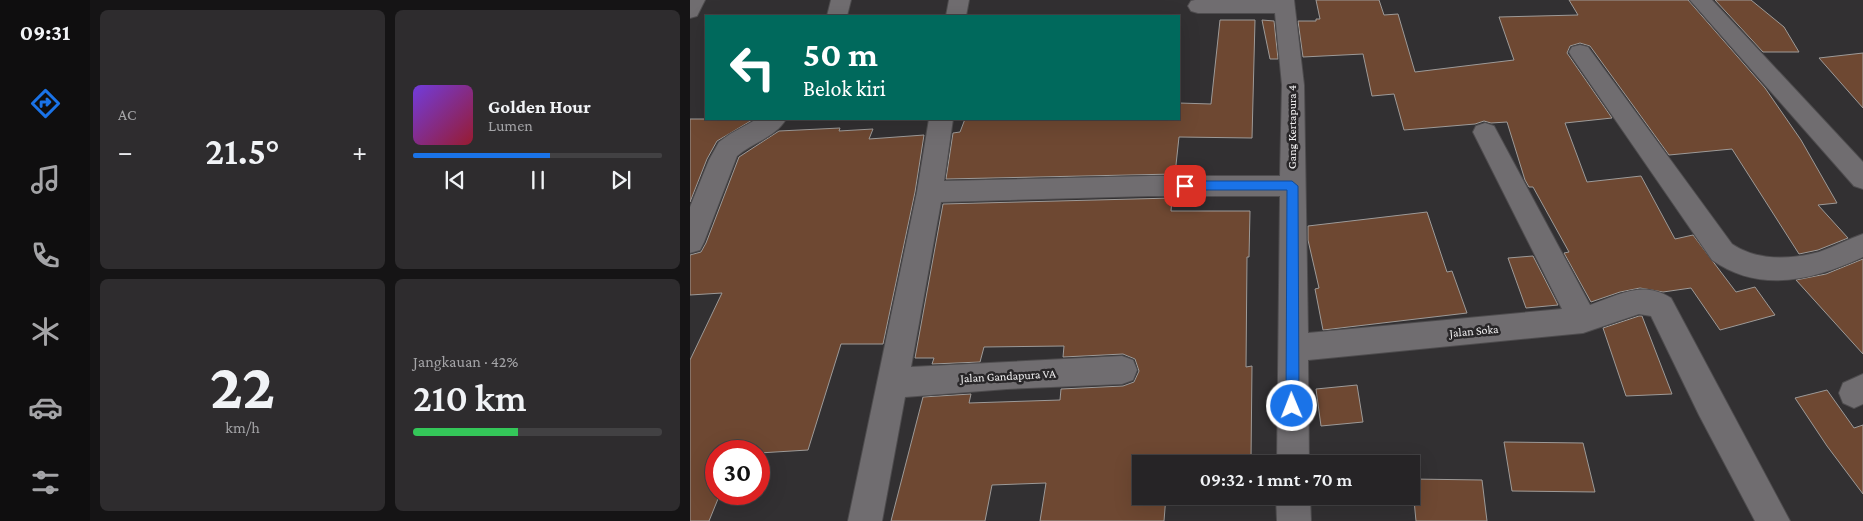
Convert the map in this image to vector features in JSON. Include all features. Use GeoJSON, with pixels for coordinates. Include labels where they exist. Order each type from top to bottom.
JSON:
{"type":"FeatureCollection","features":[{"type":"Feature","properties":{"kind":"street"},"geometry":{"type":"LineString","coordinates":[[690,11],[695,0]]}},
{"type":"Feature","properties":{"kind":"street"},"geometry":{"type":"LineString","coordinates":[[837,15],[841,0]]}},
{"type":"Feature","properties":{"kind":"street"},"geometry":{"type":"LineString","coordinates":[[956,15],[959,0]]}},
{"type":"Feature","properties":{"kind":"street"},"geometry":{"type":"LineString","coordinates":[[1700,0],[1863,179]]}},
{"type":"Feature","properties":{"kind":"street"},"geometry":{"type":"LineString","coordinates":[[1198,6],[1285,3]]}},
{"type":"Feature","properties":{"kind":"street","name":"Gang Kertapura 4"},"geometry":{"type":"LineString","coordinates":[[1285,3],[1293,85],[1293,455]]}},
{"type":"Feature","properties":{"kind":"street"},"geometry":{"type":"LineString","coordinates":[[1580,52],[1722,252],[1732,260],[1742,265],[1767,269],[1813,265],[1863,245]]}},
{"type":"Feature","properties":{"kind":"street"},"geometry":{"type":"LineString","coordinates":[[690,242],[721,160],[728,149],[772,120]]}},
{"type":"Feature","properties":{"kind":"street"},"geometry":{"type":"LineString","coordinates":[[865,521],[894,383],[930,192],[941,120]]}},
{"type":"Feature","properties":{"kind":"street"},"geometry":{"type":"LineString","coordinates":[[1485,132],[1583,320]]}},
{"type":"Feature","properties":{"kind":"street"},"geometry":{"type":"LineString","coordinates":[[930,192],[1149,186],[1292,186]]}},
{"type":"Feature","properties":{"kind":"street","name":"Jalan Soka"},"geometry":{"type":"LineString","coordinates":[[1292,348],[1583,320],[1639,301],[1654,302],[1661,307],[1710,404],[1773,521]]}},
{"type":"Feature","properties":{"kind":"street","name":"Jalan Gandapura VA"},"geometry":{"type":"LineString","coordinates":[[894,383],[1007,375],[1122,370]]}},
{"type":"Feature","properties":{"kind":"street"},"geometry":{"type":"LineString","coordinates":[[1293,505],[1294,521]]}},
{"type":"Feature","properties":{"kind":"building"},"geometry":{"type":"Polygon","coordinates":[[[1316,0],[1379,0],[1384,15],[1398,14],[1415,72],[1514,60],[1499,17],[1578,15],[1569,0],[1688,0],[1765,88],[1801,140],[1837,203],[1818,205],[1848,238],[1818,250],[1799,254],[1732,149],[1669,155],[1590,46],[1580,43],[1570,46],[1567,53],[1612,118],[1565,123],[1587,182],[1641,176],[1675,239],[1693,235],[1736,292],[1755,287],[1775,315],[1720,330],[1691,288],[1663,292],[1640,288],[1620,292],[1591,302],[1564,253],[1569,252],[1533,187],[1529,187],[1525,180],[1507,122],[1491,123],[1484,121],[1475,124],[1404,130],[1394,94],[1372,96],[1363,54],[1303,57],[1298,21],[1316,21],[1316,19],[1320,19],[1316,0]]]}},
{"type":"Feature","properties":{"kind":"building"},"geometry":{"type":"Polygon","coordinates":[[[1715,0],[1751,0],[1784,27],[1799,52],[1763,52],[1715,0]]]}},
{"type":"Feature","properties":{"kind":"building"},"geometry":{"type":"Polygon","coordinates":[[[1220,20],[1255,20],[1252,138],[1179,137],[1175,174],[946,179],[953,133],[960,132],[965,120],[1180,120],[1180,103],[1211,104],[1220,20]]]}},
{"type":"Feature","properties":{"kind":"building"},"geometry":{"type":"Polygon","coordinates":[[[1262,20],[1274,21],[1278,59],[1270,59],[1262,20]]]}},
{"type":"Feature","properties":{"kind":"building"},"geometry":{"type":"Polygon","coordinates":[[[1863,53],[1863,108],[1819,58],[1863,53]]]}},
{"type":"Feature","properties":{"kind":"building"},"geometry":{"type":"Polygon","coordinates":[[[690,119],[752,120],[717,141],[707,159],[690,202],[690,119]]]}},
{"type":"Feature","properties":{"kind":"building"},"geometry":{"type":"Polygon","coordinates":[[[840,128],[839,131],[873,129],[869,139],[924,135],[915,192],[883,344],[841,344],[808,450],[770,452],[770,440],[705,440],[705,505],[716,505],[709,521],[690,521],[690,360],[722,293],[690,295],[690,255],[701,252],[706,243],[739,157],[779,131],[840,128]]]}},
{"type":"Feature","properties":{"kind":"building"},"geometry":{"type":"Polygon","coordinates":[[[1172,198],[1171,211],[1250,211],[1249,257],[1247,257],[1246,367],[1252,366],[1251,455],[1132,455],[1132,505],[1165,505],[1164,521],[1040,521],[1046,483],[992,485],[985,521],[891,521],[923,397],[971,394],[969,403],[1060,400],[1061,389],[1123,386],[1134,382],[1139,371],[1135,359],[1123,354],[1063,357],[1064,346],[984,347],[980,362],[932,364],[934,358],[915,358],[943,204],[1172,198]]]}},
{"type":"Feature","properties":{"kind":"building"},"geometry":{"type":"Polygon","coordinates":[[[1427,212],[1447,272],[1452,271],[1467,313],[1323,330],[1315,289],[1319,288],[1308,240],[1308,226],[1427,212]]]}},
{"type":"Feature","properties":{"kind":"building"},"geometry":{"type":"Polygon","coordinates":[[[1533,256],[1558,305],[1526,308],[1508,258],[1533,256]]]}},
{"type":"Feature","properties":{"kind":"building"},"geometry":{"type":"Polygon","coordinates":[[[1863,259],[1863,354],[1796,280],[1826,274],[1863,259]]]}},
{"type":"Feature","properties":{"kind":"building"},"geometry":{"type":"Polygon","coordinates":[[[1642,316],[1672,394],[1626,396],[1603,328],[1642,316]]]}},
{"type":"Feature","properties":{"kind":"building"},"geometry":{"type":"Polygon","coordinates":[[[1357,385],[1363,422],[1321,426],[1316,389],[1357,385]]]}},
{"type":"Feature","properties":{"kind":"building"},"geometry":{"type":"Polygon","coordinates":[[[1827,390],[1854,428],[1863,425],[1863,494],[1827,446],[1795,398],[1827,390]]]}},
{"type":"Feature","properties":{"kind":"building"},"geometry":{"type":"Polygon","coordinates":[[[1504,442],[1583,443],[1595,492],[1512,491],[1504,442]]]}},
{"type":"Feature","properties":{"kind":"building"},"geometry":{"type":"Polygon","coordinates":[[[1420,479],[1482,480],[1487,521],[1416,521],[1414,505],[1420,505],[1420,479]]]}},
{"type":"Feature","properties":{"kind":"route"},"geometry":{"type":"LineString","coordinates":[[1185,186],[1292,186],[1292,406]]}}]}
